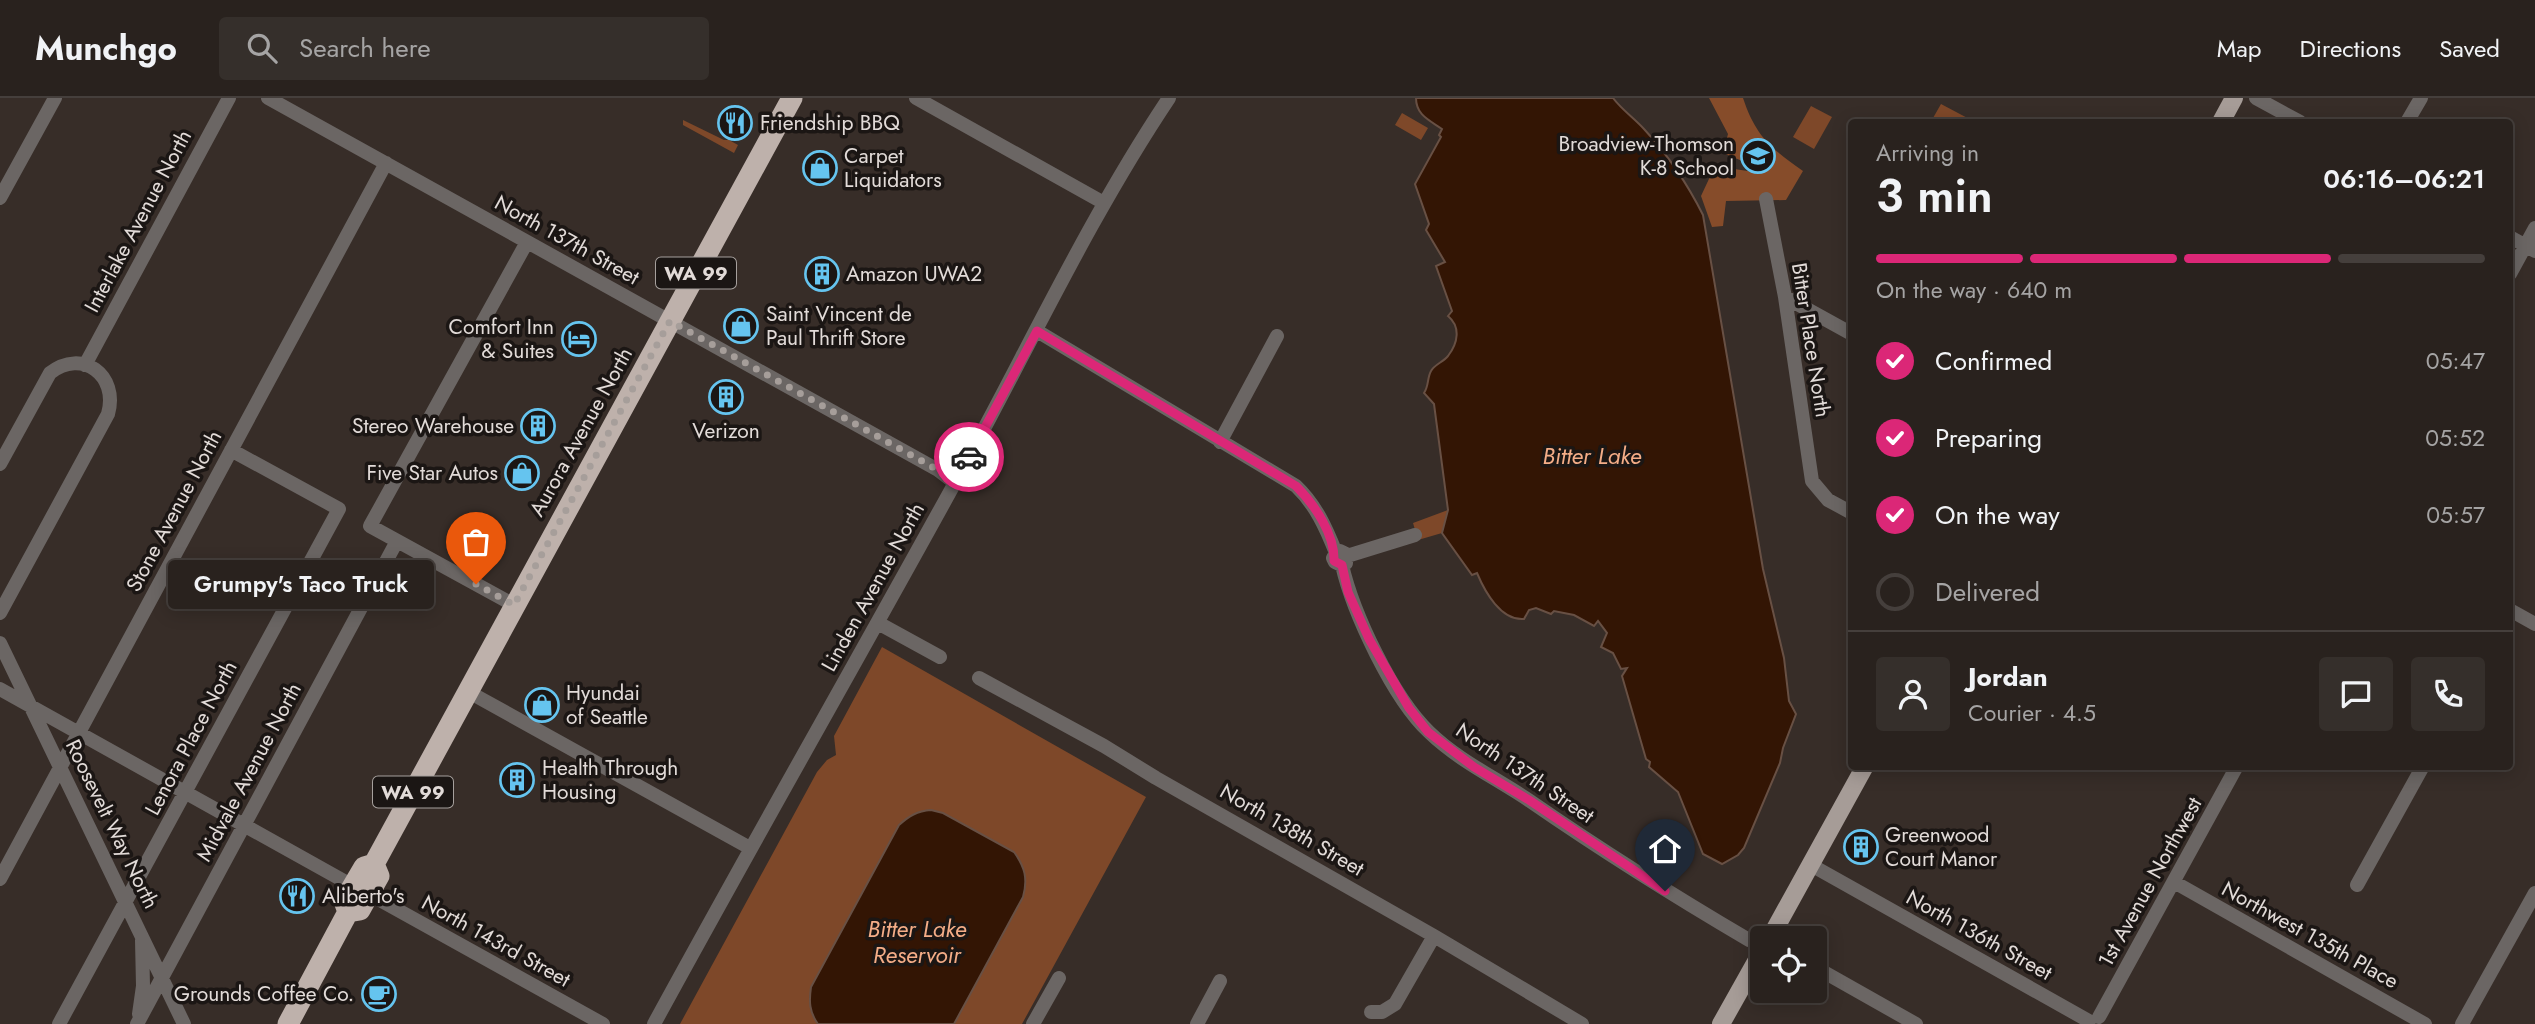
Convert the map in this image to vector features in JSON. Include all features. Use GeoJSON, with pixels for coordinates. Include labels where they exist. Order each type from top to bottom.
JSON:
{"type":"FeatureCollection","features":[{"type":"Feature","properties":{"kind":"highway","name":"Aurora Avenue North"},"geometry":{"type":"LineString","coordinates":[[361,890],[364,867],[374,864],[792,98]]}},
{"type":"Feature","properties":{"kind":"highway"},"geometry":{"type":"LineString","coordinates":[[288,1024],[348,912],[344,901],[361,890]]}},
{"type":"Feature","properties":{"kind":"main road"},"geometry":{"type":"LineString","coordinates":[[2223,119],[2234,98]]}},
{"type":"Feature","properties":{"kind":"main road"},"geometry":{"type":"LineString","coordinates":[[1777,926],[1863,770]]}},
{"type":"Feature","properties":{"kind":"main road"},"geometry":{"type":"LineString","coordinates":[[1721,1024],[1750,972]]}},
{"type":"Feature","properties":{"kind":"street"},"geometry":{"type":"LineString","coordinates":[[0,198],[55,98]]}},
{"type":"Feature","properties":{"kind":"street","name":"Interlake Avenue North"},"geometry":{"type":"LineString","coordinates":[[85,365],[229,98]]}},
{"type":"Feature","properties":{"kind":"street","name":"North 137th Street"},"geometry":{"type":"LineString","coordinates":[[268,98],[938,470],[955,483]]}},
{"type":"Feature","properties":{"kind":"street"},"geometry":{"type":"LineString","coordinates":[[916,98],[1104,203]]}},
{"type":"Feature","properties":{"kind":"street","name":"Linden Avenue North"},"geometry":{"type":"LineString","coordinates":[[654,1024],[955,483],[1104,203],[1169,98]]}},
{"type":"Feature","properties":{"kind":"street"},"geometry":{"type":"LineString","coordinates":[[2256,98],[2295,119]]}},
{"type":"Feature","properties":{"kind":"street"},"geometry":{"type":"LineString","coordinates":[[2409,119],[2421,98]]}},
{"type":"Feature","properties":{"kind":"street","name":"Stone Avenue North"},"geometry":{"type":"LineString","coordinates":[[0,878],[386,163]]}},
{"type":"Feature","properties":{"kind":"street","name":"Bitter Place North"},"geometry":{"type":"LineString","coordinates":[[1766,199],[1785,297],[1810,474],[1815,487],[1828,499],[1848,511]]}},
{"type":"Feature","properties":{"kind":"street"},"geometry":{"type":"LineString","coordinates":[[2513,270],[2530,249],[2535,228]]}},
{"type":"Feature","properties":{"kind":"street"},"geometry":{"type":"LineString","coordinates":[[2513,239],[2530,249]]}},
{"type":"Feature","properties":{"kind":"street"},"geometry":{"type":"LineString","coordinates":[[514,605],[370,526],[527,242]]}},
{"type":"Feature","properties":{"kind":"street"},"geometry":{"type":"LineString","coordinates":[[1785,297],[1848,332]]}},
{"type":"Feature","properties":{"kind":"street","name":"North 137th Street"},"geometry":{"type":"LineString","coordinates":[[1037,331],[1296,486],[1306,496],[1342,558],[1348,592],[1369,639],[1409,708],[1428,732],[1480,771],[1529,800],[1665,891],[1750,940]]}},
{"type":"Feature","properties":{"kind":"street"},"geometry":{"type":"LineString","coordinates":[[1220,442],[1277,336]]}},
{"type":"Feature","properties":{"kind":"street"},"geometry":{"type":"LineString","coordinates":[[0,464],[50,373],[70,363],[85,365],[103,377],[110,392],[108,414],[0,613]]}},
{"type":"Feature","properties":{"kind":"street","name":"Lenora Place North"},"geometry":{"type":"LineString","coordinates":[[60,1024],[339,509],[231,450]]}},
{"type":"Feature","properties":{"kind":"street"},"geometry":{"type":"LineString","coordinates":[[1342,558],[1415,536]]}},
{"type":"Feature","properties":{"kind":"street","name":"Midvale Avenue North"},"geometry":{"type":"LineString","coordinates":[[137,1024],[397,541]]}},
{"type":"Feature","properties":{"kind":"street"},"geometry":{"type":"LineString","coordinates":[[2513,612],[2535,624]]}},
{"type":"Feature","properties":{"kind":"street"},"geometry":{"type":"LineString","coordinates":[[878,623],[940,657]]}},
{"type":"Feature","properties":{"kind":"street","name":"Roosevelt Way North"},"geometry":{"type":"LineString","coordinates":[[0,643],[184,1024]]}},
{"type":"Feature","properties":{"kind":"street","name":"North 138th Street"},"geometry":{"type":"LineString","coordinates":[[979,678],[1080,732],[1581,1024]]}},
{"type":"Feature","properties":{"kind":"street","name":"North 143rd Street"},"geometry":{"type":"LineString","coordinates":[[0,690],[603,1024]]}},
{"type":"Feature","properties":{"kind":"street"},"geometry":{"type":"LineString","coordinates":[[467,691],[750,848]]}},
{"type":"Feature","properties":{"kind":"street","name":"1st Avenue Northwest"},"geometry":{"type":"LineString","coordinates":[[2095,1022],[2235,770]]}},
{"type":"Feature","properties":{"kind":"street"},"geometry":{"type":"LineString","coordinates":[[2357,885],[2421,770]]}},
{"type":"Feature","properties":{"kind":"street","name":"North 136th Street"},"geometry":{"type":"LineString","coordinates":[[1811,865],[2095,1022]]}},
{"type":"Feature","properties":{"kind":"street","name":"Northwest 135th Place"},"geometry":{"type":"LineString","coordinates":[[2174,882],[2425,1024]]}},
{"type":"Feature","properties":{"kind":"street"},"geometry":{"type":"LineString","coordinates":[[2462,1024],[2535,893]]}},
{"type":"Feature","properties":{"kind":"street"},"geometry":{"type":"LineString","coordinates":[[137,1024],[143,986],[141,932]]}},
{"type":"Feature","properties":{"kind":"street"},"geometry":{"type":"LineString","coordinates":[[1371,1012],[1387,1011],[1395,1004],[1434,936]]}},
{"type":"Feature","properties":{"kind":"street"},"geometry":{"type":"LineString","coordinates":[[1827,974],[1912,1023]]}},
{"type":"Feature","properties":{"kind":"street"},"geometry":{"type":"LineString","coordinates":[[1033,1024],[1059,978]]}},
{"type":"Feature","properties":{"kind":"street"},"geometry":{"type":"LineString","coordinates":[[1197,1024],[1220,981]]}},
{"type":"Feature","properties":{"kind":"shaded area"},"geometry":{"type":"Polygon","coordinates":[[[1709,98],[1743,98],[1753,123],[1766,141],[1803,171],[1786,200],[1726,201],[1723,226],[1712,227],[1701,196],[1715,166],[1754,172],[1759,168],[1723,153],[1728,134],[1709,98]]]}},
{"type":"Feature","properties":{"kind":"shaded area"},"geometry":{"type":"Polygon","coordinates":[[[1941,104],[1969,119],[1935,119],[1933,118],[1941,104]]]}},
{"type":"Feature","properties":{"kind":"shaded area"},"geometry":{"type":"Polygon","coordinates":[[[1811,106],[1832,117],[1814,149],[1793,137],[1811,106]]]}},
{"type":"Feature","properties":{"kind":"shaded area"},"geometry":{"type":"Polygon","coordinates":[[[1402,113],[1428,128],[1421,140],[1395,125],[1402,113]]]}},
{"type":"Feature","properties":{"kind":"shaded area"},"geometry":{"type":"Polygon","coordinates":[[[683,120],[738,145],[734,153],[683,125],[683,120]]]}},
{"type":"Feature","properties":{"kind":"shaded area"},"geometry":{"type":"Polygon","coordinates":[[[1448,510],[1442,533],[1418,540],[1413,523],[1448,510]]]}},
{"type":"Feature","properties":{"kind":"shaded area"},"geometry":{"type":"Polygon","coordinates":[[[882,647],[1146,797],[1022,1024],[954,1024],[1023,897],[1014,852],[943,813],[899,825],[811,987],[809,1001],[818,1024],[680,1024],[817,772],[827,760],[836,755],[834,736],[882,647]]]}},
{"type":"Feature","properties":{"kind":"water","name":"Bitter Lake"},"geometry":{"type":"Polygon","coordinates":[[[1416,98],[1613,98],[1661,149],[1684,181],[1703,215],[1763,569],[1784,658],[1789,701],[1796,714],[1780,763],[1744,848],[1738,855],[1722,864],[1703,854],[1678,792],[1649,767],[1650,762],[1646,759],[1622,676],[1627,668],[1621,669],[1613,653],[1601,647],[1607,633],[1598,621],[1594,626],[1574,615],[1554,611],[1551,614],[1536,608],[1529,610],[1524,619],[1508,615],[1495,604],[1477,573],[1472,575],[1442,533],[1448,510],[1434,404],[1424,393],[1431,371],[1446,358],[1457,335],[1455,325],[1448,316],[1452,311],[1436,266],[1445,262],[1426,230],[1429,224],[1415,184],[1441,137],[1439,135],[1442,129],[1421,113],[1416,98]]]}},
{"type":"Feature","properties":{"kind":"water","name":"Bitter Lake Reservoir"},"geometry":{"type":"Polygon","coordinates":[[[931,810],[943,813],[1014,852],[1024,873],[1023,897],[954,1024],[818,1024],[810,1006],[811,987],[899,825],[914,814],[931,810]]]}},
{"type":"Feature","properties":{"kind":"way so far"},"geometry":{"type":"LineString","coordinates":[[476,584],[514,605],[670,321],[938,470],[955,483],[969,457]]}},
{"type":"Feature","properties":{"kind":"place","name":"Friendship BBQ"},"geometry":{"type":"Point","coordinates":[735,123]}},
{"type":"Feature","properties":{"kind":"place","name":"Broadview-Thomson K-8 School"},"geometry":{"type":"Point","coordinates":[1758,156]}},
{"type":"Feature","properties":{"kind":"place","name":"Carpet Liquidators"},"geometry":{"type":"Point","coordinates":[820,168]}},
{"type":"Feature","properties":{"kind":"place","name":"Amazon UWA2"},"geometry":{"type":"Point","coordinates":[822,274]}},
{"type":"Feature","properties":{"kind":"place","name":"Saint Vincent de Paul Thrift Store"},"geometry":{"type":"Point","coordinates":[741,326]}},
{"type":"Feature","properties":{"kind":"place","name":"Comfort Inn & Suites"},"geometry":{"type":"Point","coordinates":[579,339]}},
{"type":"Feature","properties":{"kind":"place","name":"Verizon"},"geometry":{"type":"Point","coordinates":[726,397]}},
{"type":"Feature","properties":{"kind":"place","name":"Stereo Warehouse"},"geometry":{"type":"Point","coordinates":[538,426]}},
{"type":"Feature","properties":{"kind":"place","name":"Five Star Autos"},"geometry":{"type":"Point","coordinates":[522,473]}},
{"type":"Feature","properties":{"kind":"place","name":"Grumpy's Taco Truck"},"geometry":{"type":"Point","coordinates":[476,584]}},
{"type":"Feature","properties":{"kind":"place","name":"Hyundai of Seattle"},"geometry":{"type":"Point","coordinates":[542,705]}},
{"type":"Feature","properties":{"kind":"place","name":"Health Through Housing"},"geometry":{"type":"Point","coordinates":[517,780]}},
{"type":"Feature","properties":{"kind":"place","name":"Greenwood Court Manor"},"geometry":{"type":"Point","coordinates":[1861,847]}},
{"type":"Feature","properties":{"kind":"place","name":"Aliberto's"},"geometry":{"type":"Point","coordinates":[297,896]}},
{"type":"Feature","properties":{"kind":"place","name":"Grounds Coffee Co."},"geometry":{"type":"Point","coordinates":[379,994]}},
{"type":"Feature","properties":{"kind":"route"},"geometry":{"type":"LineString","coordinates":[[969,457],[1037,331],[1296,486],[1316,510],[1325,527],[1336,552],[1334,561],[1342,565],[1348,592],[1369,639],[1409,708],[1428,732],[1490,778],[1529,800],[1550,817],[1665,891]]}}]}
